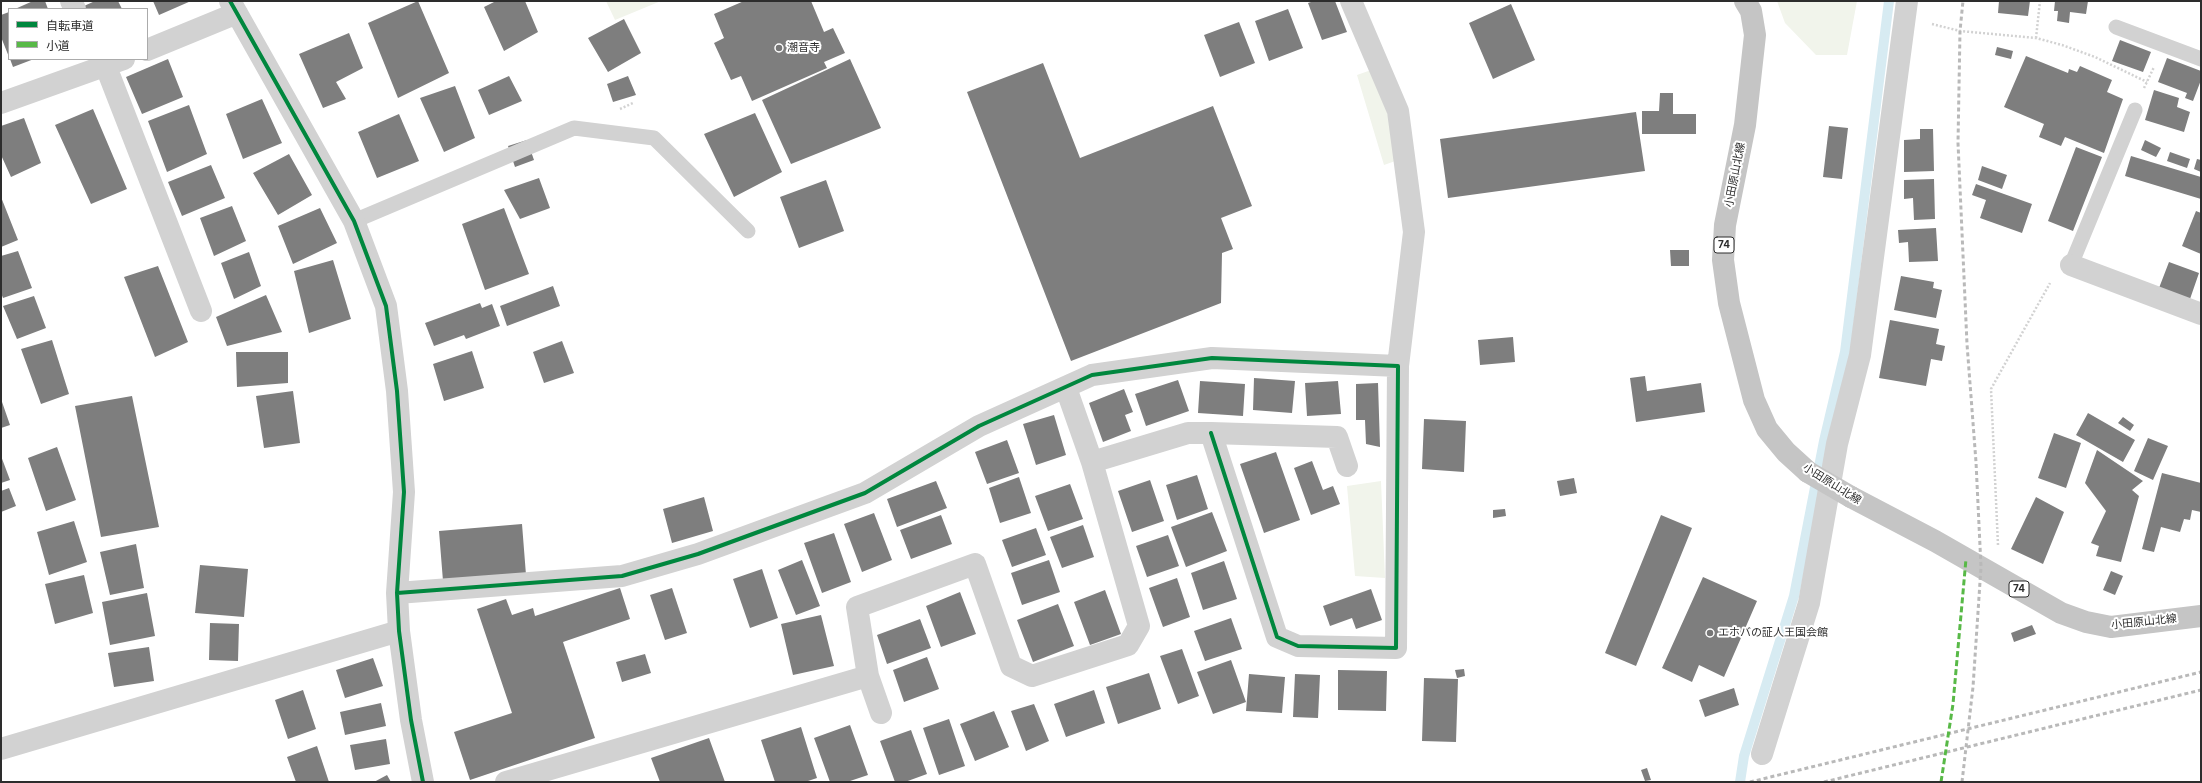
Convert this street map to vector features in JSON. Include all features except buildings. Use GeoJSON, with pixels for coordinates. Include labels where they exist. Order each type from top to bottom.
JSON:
{"type":"FeatureCollection","features":[{"type":"Feature","properties":{"kind":"main road","name":"小田原山北線"},"geometry":{"type":"LineString","coordinates":[[1745,1],[1751,11],[1755,35],[1745,125],[1725,225],[1723,260],[1729,303],[1754,400],[1767,430],[1786,452],[1808,472],[1851,497],[1935,541],[2061,613],[2086,622],[2111,627],[2201,616]]}},
{"type":"Feature","properties":{"kind":"street"},"geometry":{"type":"LineString","coordinates":[[1211,433],[1278,637],[1298,646],[1396,648],[1398,366],[1414,232],[1398,111],[1351,1]]}},
{"type":"Feature","properties":{"kind":"street"},"geometry":{"type":"LineString","coordinates":[[148,50],[234,7],[354,221],[386,306],[397,392],[404,492],[397,593],[398,631],[411,720],[423,782]]}},
{"type":"Feature","properties":{"kind":"street"},"geometry":{"type":"LineString","coordinates":[[1762,754],[1809,603],[1837,444],[1860,356],[1906,9]]}},
{"type":"Feature","properties":{"kind":"street"},"geometry":{"type":"LineString","coordinates":[[1,103],[111,61],[200,311]]}},
{"type":"Feature","properties":{"kind":"street"},"geometry":{"type":"LineString","coordinates":[[2071,265],[2201,314]]}},
{"type":"Feature","properties":{"kind":"street"},"geometry":{"type":"LineString","coordinates":[[397,593],[622,576],[698,554],[865,493],[979,426],[1092,375],[1212,358],[1398,366]]}},
{"type":"Feature","properties":{"kind":"street"},"geometry":{"type":"LineString","coordinates":[[881,713],[868,676],[857,607],[975,564],[1011,666],[1032,676],[1128,645],[1139,626],[1092,462],[1066,388]]}},
{"type":"Feature","properties":{"kind":"street"},"geometry":{"type":"LineString","coordinates":[[1092,462],[1188,433],[1211,433],[1337,437],[1347,466]]}},
{"type":"Feature","properties":{"kind":"street"},"geometry":{"type":"LineString","coordinates":[[1,749],[398,631]]}},
{"type":"Feature","properties":{"kind":"street"},"geometry":{"type":"LineString","coordinates":[[506,782],[868,676]]}},
{"type":"Feature","properties":{"kind":"lane"},"geometry":{"type":"LineString","coordinates":[[2116,27],[2201,59]]}},
{"type":"Feature","properties":{"kind":"lane"},"geometry":{"type":"LineString","coordinates":[[2071,265],[2135,110]]}},
{"type":"Feature","properties":{"kind":"lane"},"geometry":{"type":"LineString","coordinates":[[354,221],[574,128],[654,138],[748,231]]}},
{"type":"Feature","properties":{"kind":"path"},"geometry":{"type":"LineString","coordinates":[[2036,38],[2040,1]]}},
{"type":"Feature","properties":{"kind":"path"},"geometry":{"type":"LineString","coordinates":[[1906,9],[1960,31],[2036,38],[2062,44],[2095,57],[2147,82]]}},
{"type":"Feature","properties":{"kind":"path"},"geometry":{"type":"LineString","coordinates":[[2135,110],[2164,45]]}},
{"type":"Feature","properties":{"kind":"path"},"geometry":{"type":"LineString","coordinates":[[2000,578],[1991,389],[2061,263],[2071,265]]}},
{"type":"Feature","properties":{"kind":"shaded area"},"geometry":{"type":"Polygon","coordinates":[[[606,1],[661,1],[615,20],[606,1]]]}},
{"type":"Feature","properties":{"kind":"shaded area"},"geometry":{"type":"Polygon","coordinates":[[[1777,1],[1857,1],[1847,55],[1816,55],[1785,23],[1777,1]]]}},
{"type":"Feature","properties":{"kind":"shaded area"},"geometry":{"type":"Polygon","coordinates":[[[1374,69],[1401,159],[1384,165],[1357,75],[1374,69]]]}},
{"type":"Feature","properties":{"kind":"shaded area"},"geometry":{"type":"Polygon","coordinates":[[[1381,481],[1385,578],[1355,576],[1347,486],[1381,481]]]}},
{"type":"Feature","properties":{"kind":"waterway"},"geometry":{"type":"LineString","coordinates":[[1740,782],[1744,756],[1794,596],[1824,441],[1845,352],[1889,1]]}},
{"type":"Feature","properties":{"kind":"railway"},"geometry":{"type":"LineString","coordinates":[[1962,782],[1973,687],[1981,567],[1976,462],[1967,344],[1958,143],[1960,31],[1963,1]]}},
{"type":"Feature","properties":{"kind":"railway"},"geometry":{"type":"LineString","coordinates":[[1750,782],[2201,672]]}},
{"type":"Feature","properties":{"kind":"railway"},"geometry":{"type":"LineString","coordinates":[[1824,782],[2201,690]]}},
{"type":"Feature","properties":{"kind":"marked path"},"geometry":{"type":"LineString","coordinates":[[1941,782],[1953,704],[1966,559]]}},
{"type":"Feature","properties":{"kind":"cycle path"},"geometry":{"type":"LineString","coordinates":[[230,1],[354,221],[386,306],[397,391],[404,492],[397,593],[399,631],[411,720],[423,782]]}},
{"type":"Feature","properties":{"kind":"cycle path"},"geometry":{"type":"LineString","coordinates":[[397,593],[622,576],[698,554],[865,493],[979,426],[1092,375],[1212,358],[1398,366],[1396,648],[1298,646],[1277,637],[1211,433]]}},
{"type":"Feature","properties":{"kind":"place","name":"潮音寺"},"geometry":{"type":"Point","coordinates":[779,48]}},
{"type":"Feature","properties":{"kind":"place","name":"エホバの証人王国会館"},"geometry":{"type":"Point","coordinates":[1710,633]}}]}
